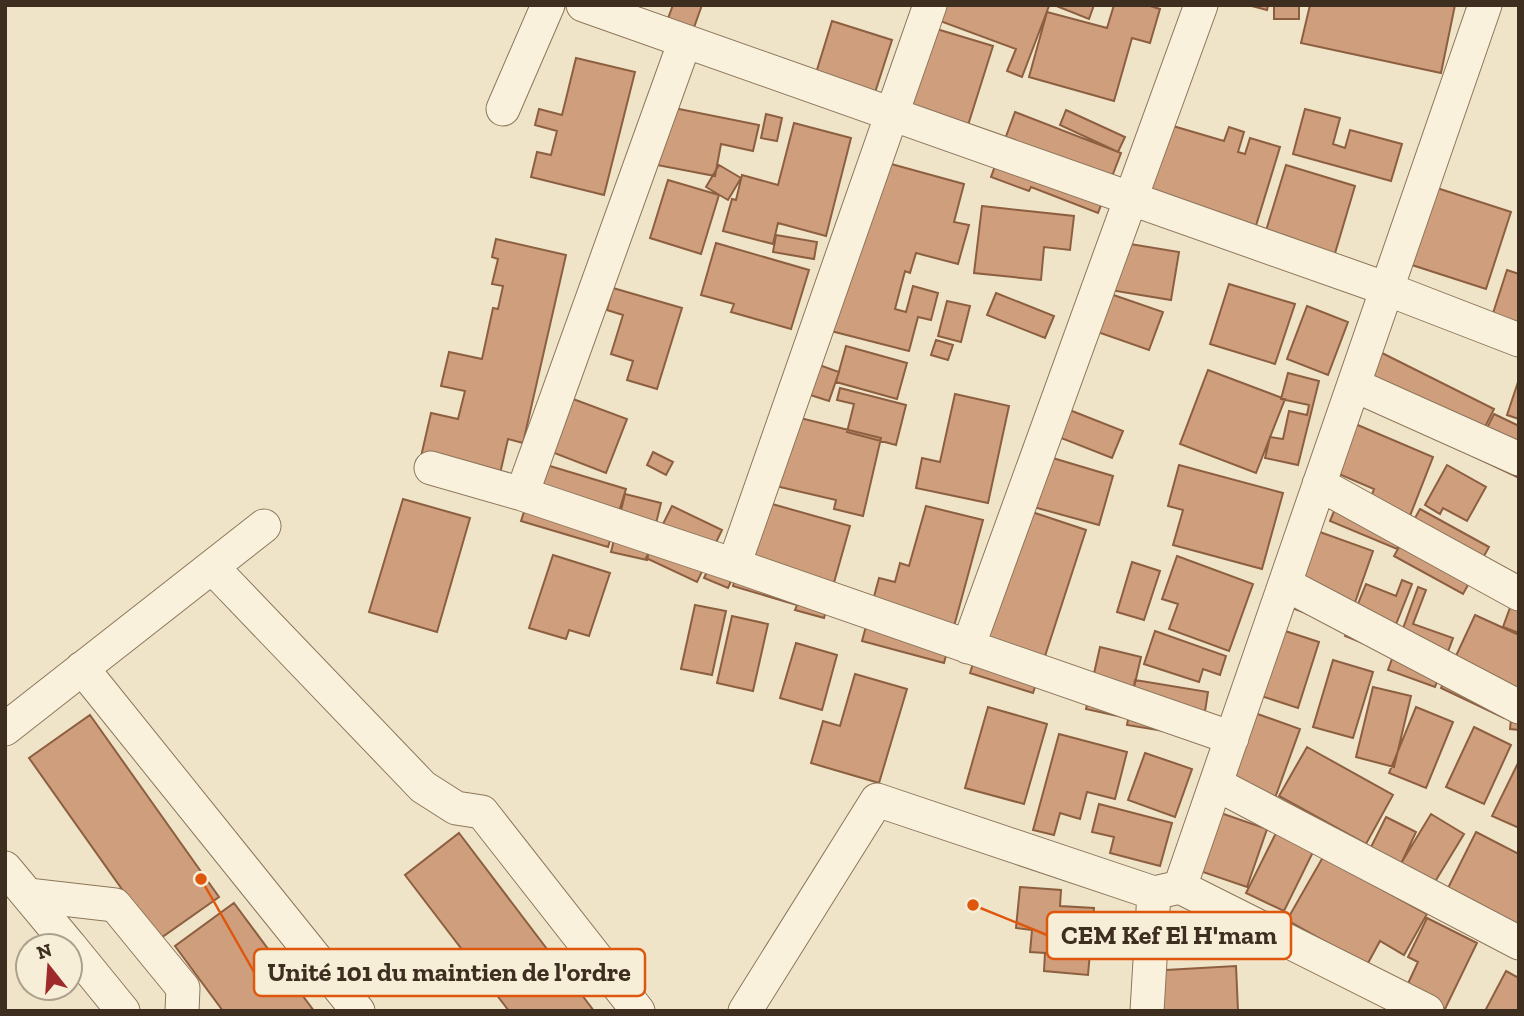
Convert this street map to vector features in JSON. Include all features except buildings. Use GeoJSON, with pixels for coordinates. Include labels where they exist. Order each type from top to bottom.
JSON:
{"type":"FeatureCollection","features":[{"type":"Feature","properties":{"kind":"street"},"geometry":{"type":"LineString","coordinates":[[503,109],[548,5]]}},
{"type":"Feature","properties":{"kind":"street"},"geometry":{"type":"LineString","coordinates":[[583,5],[1387,289],[1519,340]]}},
{"type":"Feature","properties":{"kind":"street"},"geometry":{"type":"LineString","coordinates":[[734,565],[930,5]]}},
{"type":"Feature","properties":{"kind":"street"},"geometry":{"type":"LineString","coordinates":[[968,646],[1201,5]]}},
{"type":"Feature","properties":{"kind":"street"},"geometry":{"type":"LineString","coordinates":[[1147,1011],[1167,890],[1216,784],[1485,5]]}},
{"type":"Feature","properties":{"kind":"street"},"geometry":{"type":"LineString","coordinates":[[522,494],[685,40]]}},
{"type":"Feature","properties":{"kind":"street"},"geometry":{"type":"LineString","coordinates":[[1354,385],[1519,458]]}},
{"type":"Feature","properties":{"kind":"street"},"geometry":{"type":"LineString","coordinates":[[431,468],[522,494],[734,565],[1232,738]]}},
{"type":"Feature","properties":{"kind":"street"},"geometry":{"type":"LineString","coordinates":[[1320,484],[1519,594]]}},
{"type":"Feature","properties":{"kind":"street"},"geometry":{"type":"LineString","coordinates":[[5,729],[264,526]]}},
{"type":"Feature","properties":{"kind":"street"},"geometry":{"type":"LineString","coordinates":[[212,567],[423,787],[456,808],[482,812],[638,1011]]}},
{"type":"Feature","properties":{"kind":"street"},"geometry":{"type":"LineString","coordinates":[[1285,584],[1519,707]]}},
{"type":"Feature","properties":{"kind":"street"},"geometry":{"type":"LineString","coordinates":[[82,668],[358,1011]]}},
{"type":"Feature","properties":{"kind":"street"},"geometry":{"type":"LineString","coordinates":[[1216,784],[1519,943]]}},
{"type":"Feature","properties":{"kind":"street"},"geometry":{"type":"LineString","coordinates":[[745,1011],[877,800],[1167,890],[1427,1011]]}},
{"type":"Feature","properties":{"kind":"street"},"geometry":{"type":"LineString","coordinates":[[5,868],[58,932]]}},
{"type":"Feature","properties":{"kind":"street"},"geometry":{"type":"LineString","coordinates":[[28,895],[115,905],[183,988],[182,1011]]}},
{"type":"Feature","properties":{"kind":"street"},"geometry":{"type":"LineString","coordinates":[[84,963],[123,1011]]}},
{"type":"Feature","properties":{"kind":"place","name":"Unité 101 du maintien de l'ordre"},"geometry":{"type":"Point","coordinates":[201,879]}},
{"type":"Feature","properties":{"kind":"place","name":"CEM Kef El H'mam"},"geometry":{"type":"Point","coordinates":[973,905]}}]}
